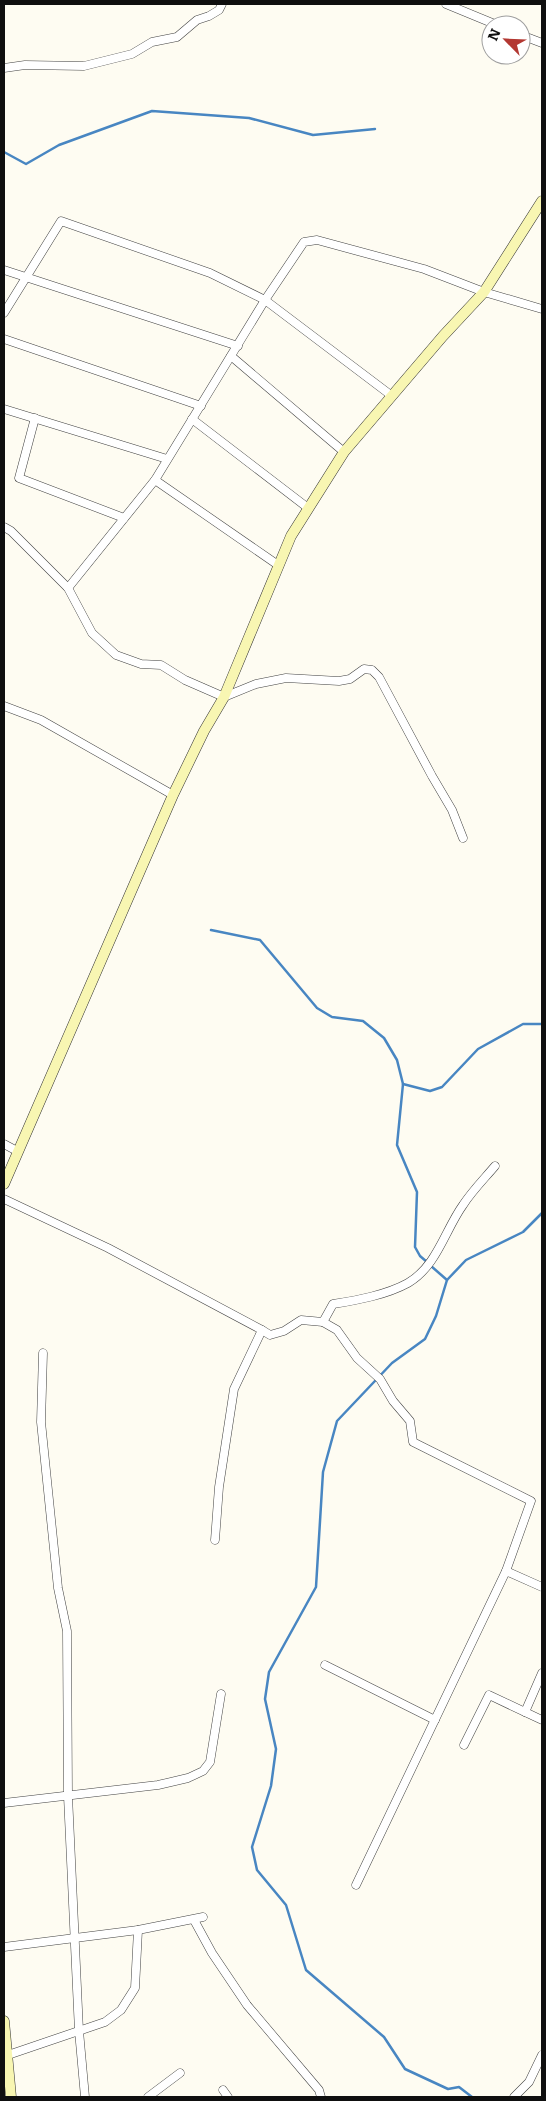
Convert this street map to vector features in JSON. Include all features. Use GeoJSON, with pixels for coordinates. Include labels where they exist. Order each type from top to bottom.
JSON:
{"type":"FeatureCollection","features":[{"type":"Feature","properties":{"kind":"street"},"geometry":{"type":"LineString","coordinates":[[4,68],[25,65],[84,66],[132,54],[152,42],[177,36],[197,20],[219,10],[222,4]]}},
{"type":"Feature","properties":{"kind":"street"},"geometry":{"type":"LineString","coordinates":[[446,4],[481,18]]}},
{"type":"Feature","properties":{"kind":"street"},"geometry":{"type":"LineString","coordinates":[[4,1184],[173,795],[204,731],[224,697],[278,565],[308,508],[344,452],[443,336],[484,292],[542,201]]}},
{"type":"Feature","properties":{"kind":"street"},"geometry":{"type":"LineString","coordinates":[[4,313],[61,221],[210,273],[265,300],[392,396]]}},
{"type":"Feature","properties":{"kind":"street"},"geometry":{"type":"LineString","coordinates":[[68,588],[155,480],[265,300],[304,242],[316,240],[424,269],[484,292],[542,309]]}},
{"type":"Feature","properties":{"kind":"street"},"geometry":{"type":"LineString","coordinates":[[4,270],[238,346]]}},
{"type":"Feature","properties":{"kind":"street"},"geometry":{"type":"LineString","coordinates":[[4,339],[201,406]]}},
{"type":"Feature","properties":{"kind":"street"},"geometry":{"type":"LineString","coordinates":[[231,356],[344,452]]}},
{"type":"Feature","properties":{"kind":"street"},"geometry":{"type":"LineString","coordinates":[[4,409],[168,459]]}},
{"type":"Feature","properties":{"kind":"street"},"geometry":{"type":"LineString","coordinates":[[35,418],[19,478],[124,518]]}},
{"type":"Feature","properties":{"kind":"street"},"geometry":{"type":"LineString","coordinates":[[192,419],[308,508]]}},
{"type":"Feature","properties":{"kind":"street"},"geometry":{"type":"LineString","coordinates":[[155,480],[278,565]]}},
{"type":"Feature","properties":{"kind":"street"},"geometry":{"type":"LineString","coordinates":[[4,527],[11,531],[68,588],[92,633],[116,655],[141,664],[162,665],[185,680],[224,697],[256,684],[286,678],[339,681],[350,679],[364,669],[372,670],[379,677],[452,810],[463,838]]}},
{"type":"Feature","properties":{"kind":"street"},"geometry":{"type":"LineString","coordinates":[[4,706],[41,720],[173,795]]}},
{"type":"Feature","properties":{"kind":"street"},"geometry":{"type":"LineString","coordinates":[[4,1144],[18,1151]]}},
{"type":"Feature","properties":{"kind":"street"},"geometry":{"type":"LineString","coordinates":[[323,1322],[334,1304],[408,1283],[422,1272],[444,1240],[462,1206],[495,1166]]}},
{"type":"Feature","properties":{"kind":"street"},"geometry":{"type":"LineString","coordinates":[[4,1199],[108,1248],[270,1335],[284,1331],[301,1320],[323,1322],[337,1330],[357,1358],[380,1379],[393,1401],[410,1421],[413,1442],[531,1501],[506,1571],[356,1885]]}},
{"type":"Feature","properties":{"kind":"street"},"geometry":{"type":"LineString","coordinates":[[215,1540],[219,1487],[234,1389],[262,1330]]}},
{"type":"Feature","properties":{"kind":"street"},"geometry":{"type":"LineString","coordinates":[[43,1353],[41,1422],[58,1588],[67,1632],[68,1796],[79,2031],[85,2097]]}},
{"type":"Feature","properties":{"kind":"street"},"geometry":{"type":"LineString","coordinates":[[506,1571],[542,1587]]}},
{"type":"Feature","properties":{"kind":"street"},"geometry":{"type":"LineString","coordinates":[[326,1665],[435,1720]]}},
{"type":"Feature","properties":{"kind":"street"},"geometry":{"type":"LineString","coordinates":[[525,1712],[542,1673]]}},
{"type":"Feature","properties":{"kind":"street"},"geometry":{"type":"LineString","coordinates":[[4,1803],[158,1785],[188,1778],[203,1771],[210,1762],[221,1694]]}},
{"type":"Feature","properties":{"kind":"street"},"geometry":{"type":"LineString","coordinates":[[464,1745],[489,1695],[542,1720]]}},
{"type":"Feature","properties":{"kind":"street"},"geometry":{"type":"LineString","coordinates":[[4,1947],[138,1930],[203,1917]]}},
{"type":"Feature","properties":{"kind":"street"},"geometry":{"type":"LineString","coordinates":[[194,1920],[212,1953],[247,2005],[319,2090],[321,2097]]}},
{"type":"Feature","properties":{"kind":"street"},"geometry":{"type":"LineString","coordinates":[[8,2055],[105,2022],[121,2010],[135,1988],[138,1930]]}},
{"type":"Feature","properties":{"kind":"street"},"geometry":{"type":"LineString","coordinates":[[4,2021],[8,2055],[6,2068],[11,2097]]}},
{"type":"Feature","properties":{"kind":"street"},"geometry":{"type":"LineString","coordinates":[[514,2097],[529,2082],[542,2055]]}},
{"type":"Feature","properties":{"kind":"street"},"geometry":{"type":"LineString","coordinates":[[148,2097],[180,2073]]}},
{"type":"Feature","properties":{"kind":"street"},"geometry":{"type":"LineString","coordinates":[[223,2090],[228,2097]]}},
{"type":"Feature","properties":{"kind":"waterway"},"geometry":{"type":"LineString","coordinates":[[4,152],[26,164],[59,145],[152,111],[249,118],[313,135],[375,129]]}},
{"type":"Feature","properties":{"kind":"waterway"},"geometry":{"type":"LineString","coordinates":[[211,930],[260,940],[317,1008],[332,1017],[363,1021],[384,1038],[397,1060],[403,1084],[397,1145],[417,1192],[415,1247],[420,1256],[427,1262]]}},
{"type":"Feature","properties":{"kind":"waterway"},"geometry":{"type":"LineString","coordinates":[[403,1084],[430,1091],[442,1087],[478,1049],[523,1024],[542,1024]]}},
{"type":"Feature","properties":{"kind":"waterway"},"geometry":{"type":"LineString","coordinates":[[472,2097],[459,2087],[448,2089],[405,2069],[384,2037],[306,1970],[286,1905],[257,1870],[252,1847],[271,1786],[276,1749],[265,1699],[269,1672],[316,1587],[323,1472],[337,1421],[392,1363],[425,1339],[436,1316],[447,1280],[466,1260],[523,1232],[542,1213]]}},
{"type":"Feature","properties":{"kind":"waterway"},"geometry":{"type":"LineString","coordinates":[[431,1266],[447,1280]]}}]}
